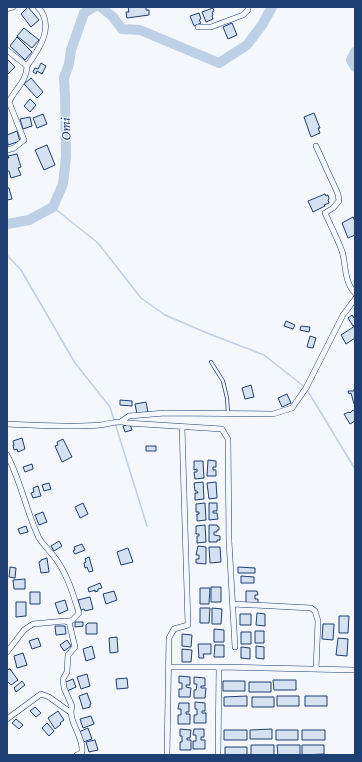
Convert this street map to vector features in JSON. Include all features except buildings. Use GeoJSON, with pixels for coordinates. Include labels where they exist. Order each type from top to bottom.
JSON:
{"type":"FeatureCollection","features":[{"type":"Feature","properties":{"kind":"street"},"geometry":{"type":"LineString","coordinates":[[7,9],[13,7]]}},
{"type":"Feature","properties":{"kind":"street"},"geometry":{"type":"LineString","coordinates":[[7,150],[14,148],[24,140],[10,102],[23,83],[27,66],[40,49],[45,34],[46,21],[43,13],[38,7]]}},
{"type":"Feature","properties":{"kind":"street"},"geometry":{"type":"LineString","coordinates":[[198,27],[211,27],[243,15],[248,10],[248,7]]}},
{"type":"Feature","properties":{"kind":"street"},"geometry":{"type":"LineString","coordinates":[[7,50],[27,66]]}},
{"type":"Feature","properties":{"kind":"street"},"geometry":{"type":"LineString","coordinates":[[316,146],[338,194],[338,202],[333,208],[325,213],[341,249],[348,281],[355,293]]}},
{"type":"Feature","properties":{"kind":"street"},"geometry":{"type":"LineString","coordinates":[[120,422],[129,416],[134,415],[165,413],[273,414],[292,408],[306,388],[343,315],[355,299]]}},
{"type":"Feature","properties":{"kind":"street"},"geometry":{"type":"LineString","coordinates":[[7,424],[85,426],[120,422],[222,429],[228,439],[229,541],[235,647]]}},
{"type":"Feature","properties":{"kind":"street"},"geometry":{"type":"LineString","coordinates":[[167,755],[169,638],[174,629],[188,625],[182,427]]}},
{"type":"Feature","properties":{"kind":"street"},"geometry":{"type":"LineString","coordinates":[[7,455],[15,470],[39,537],[44,546],[56,559],[69,582],[79,613],[72,621],[69,622],[65,621],[33,624],[24,630],[7,652]]}},
{"type":"Feature","properties":{"kind":"street"},"geometry":{"type":"LineString","coordinates":[[233,604],[311,608],[316,611],[318,621],[316,669]]}},
{"type":"Feature","properties":{"kind":"street"},"geometry":{"type":"LineString","coordinates":[[69,622],[75,647],[68,655],[66,672],[63,679],[64,688],[72,706],[70,712]]}},
{"type":"Feature","properties":{"kind":"street"},"geometry":{"type":"LineString","coordinates":[[169,668],[219,667],[355,670]]}},
{"type":"Feature","properties":{"kind":"street"},"geometry":{"type":"LineString","coordinates":[[218,755],[219,667]]}},
{"type":"Feature","properties":{"kind":"street"},"geometry":{"type":"LineString","coordinates":[[7,719],[41,694],[50,697],[70,712],[83,745],[82,752],[77,755]]}},
{"type":"Feature","properties":{"kind":"lane"},"geometry":{"type":"LineString","coordinates":[[211,362],[223,381],[227,398],[228,414]]}},
{"type":"Feature","properties":{"kind":"waterway","name":"Omi"},"geometry":{"type":"LineString","coordinates":[[7,224],[29,220],[53,207],[63,184],[66,157],[64,78],[69,64],[71,50],[84,13],[94,7]]}},
{"type":"Feature","properties":{"kind":"waterway","name":"Omi"},"geometry":{"type":"LineString","coordinates":[[101,7],[113,17],[122,29],[140,30],[219,63],[247,45],[262,25],[272,7]]}},
{"type":"Feature","properties":{"kind":"waterway","name":"Omi"},"geometry":{"type":"LineString","coordinates":[[355,52],[351,60],[355,67]]}},
{"type":"Feature","properties":{"kind":"waterway"},"geometry":{"type":"LineString","coordinates":[[53,207],[98,243],[141,298],[165,315],[264,355],[306,388],[355,469]]}},
{"type":"Feature","properties":{"kind":"waterway"},"geometry":{"type":"LineString","coordinates":[[7,255],[21,270],[75,363],[110,407],[147,526]]}}]}
